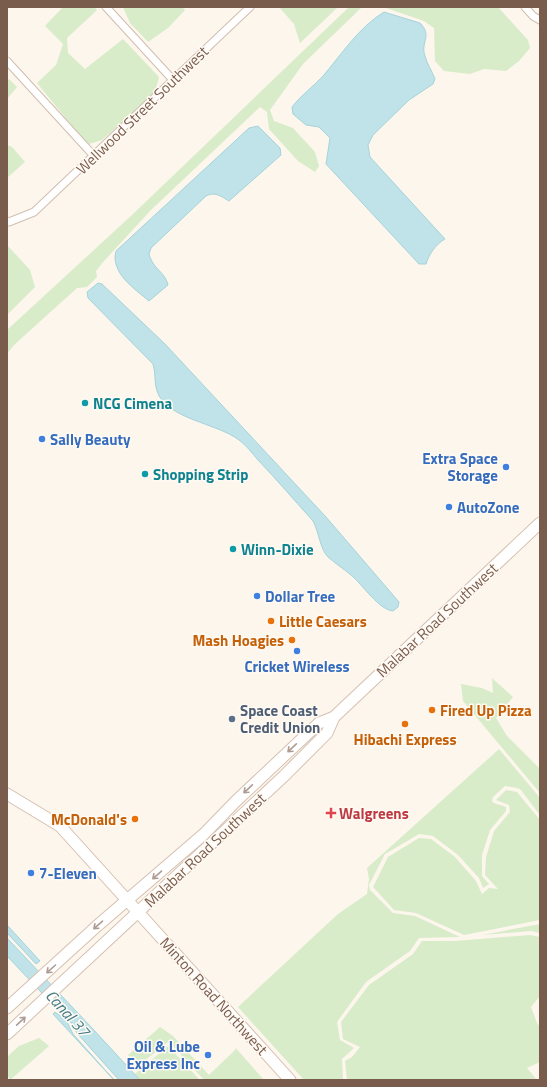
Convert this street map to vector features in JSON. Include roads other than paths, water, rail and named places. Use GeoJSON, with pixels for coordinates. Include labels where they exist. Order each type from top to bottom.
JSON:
{"type":"FeatureCollection","features":[{"type":"Feature","properties":{"kind":"main road","name":"Malabar Road Southwest"},"geometry":{"type":"LineString","coordinates":[[7,1008],[97,926],[204,834],[240,797],[317,725],[334,717],[540,523]]}},
{"type":"Feature","properties":{"kind":"main road","name":"Malabar Road Southwest"},"geometry":{"type":"LineString","coordinates":[[7,1034],[139,912],[327,733],[334,717]]}},
{"type":"Feature","properties":{"kind":"main road","name":"Minton Road Northwest"},"geometry":{"type":"LineString","coordinates":[[7,794],[60,826],[290,1080]]}},
{"type":"Feature","properties":{"kind":"street"},"geometry":{"type":"LineString","coordinates":[[106,7],[173,80]]}},
{"type":"Feature","properties":{"kind":"street","name":"Wellwood Street Southwest"},"geometry":{"type":"LineString","coordinates":[[7,221],[9,222],[34,212],[250,7]]}},
{"type":"Feature","properties":{"kind":"street"},"geometry":{"type":"LineString","coordinates":[[525,7],[533,16],[540,20]]}},
{"type":"Feature","properties":{"kind":"street"},"geometry":{"type":"LineString","coordinates":[[7,61],[94,156]]}},
{"type":"Feature","properties":{"kind":"water"},"geometry":{"type":"Polygon","coordinates":[[[384,12],[420,23],[424,28],[426,35],[424,51],[427,62],[435,79],[433,84],[409,100],[373,135],[368,145],[370,157],[445,239],[433,250],[426,264],[419,264],[326,164],[330,138],[319,127],[306,125],[293,114],[292,107],[323,76],[358,33],[384,12]]]}},
{"type":"Feature","properties":{"kind":"water"},"geometry":{"type":"Polygon","coordinates":[[[258,126],[280,148],[281,155],[229,201],[215,194],[206,196],[151,248],[149,254],[168,285],[149,301],[131,286],[120,273],[115,259],[116,251],[249,128],[258,126]]]}},
{"type":"Feature","properties":{"kind":"water"},"geometry":{"type":"Polygon","coordinates":[[[98,283],[102,284],[165,344],[326,517],[399,602],[398,607],[393,611],[388,610],[376,602],[351,575],[325,554],[313,521],[242,442],[230,434],[181,414],[162,400],[156,388],[153,364],[88,298],[87,292],[98,283]]]}},
{"type":"Feature","properties":{"kind":"water"},"geometry":{"type":"Polygon","coordinates":[[[7,925],[40,961],[36,964],[7,933],[7,925]]]}},
{"type":"Feature","properties":{"kind":"water","name":"Canal 37"},"geometry":{"type":"Polygon","coordinates":[[[7,938],[140,1080],[119,1080],[76,1032],[68,1017],[56,1008],[7,956],[7,938]]]}},
{"type":"Feature","properties":{"kind":"water"},"geometry":{"type":"Polygon","coordinates":[[[55,1012],[66,1020],[73,1034],[114,1080],[53,1014],[55,1012]]]}},
{"type":"Feature","properties":{"kind":"place","name":"NCG Cimena"},"geometry":{"type":"Point","coordinates":[85,403]}},
{"type":"Feature","properties":{"kind":"place","name":"Sally Beauty"},"geometry":{"type":"Point","coordinates":[42,439]}},
{"type":"Feature","properties":{"kind":"place","name":"Extra Space Storage"},"geometry":{"type":"Point","coordinates":[506,467]}},
{"type":"Feature","properties":{"kind":"place","name":"Shopping Strip"},"geometry":{"type":"Point","coordinates":[145,474]}},
{"type":"Feature","properties":{"kind":"place","name":"AutoZone"},"geometry":{"type":"Point","coordinates":[449,507]}},
{"type":"Feature","properties":{"kind":"place","name":"Winn-Dixie"},"geometry":{"type":"Point","coordinates":[233,549]}},
{"type":"Feature","properties":{"kind":"place","name":"Dollar Tree"},"geometry":{"type":"Point","coordinates":[257,596]}},
{"type":"Feature","properties":{"kind":"place","name":"Little Caesars"},"geometry":{"type":"Point","coordinates":[271,621]}},
{"type":"Feature","properties":{"kind":"place","name":"Mash Hoagies"},"geometry":{"type":"Point","coordinates":[292,640]}},
{"type":"Feature","properties":{"kind":"place","name":"Cricket Wireless"},"geometry":{"type":"Point","coordinates":[297,651]}},
{"type":"Feature","properties":{"kind":"place","name":"Fired Up Pizza"},"geometry":{"type":"Point","coordinates":[432,710]}},
{"type":"Feature","properties":{"kind":"place","name":"Space Coast Credit Union"},"geometry":{"type":"Point","coordinates":[232,719]}},
{"type":"Feature","properties":{"kind":"place","name":"Hibachi Express"},"geometry":{"type":"Point","coordinates":[405,724]}},
{"type":"Feature","properties":{"kind":"place","name":"Walgreens"},"geometry":{"type":"Point","coordinates":[331,813]}},
{"type":"Feature","properties":{"kind":"place","name":"McDonald's"},"geometry":{"type":"Point","coordinates":[135,819]}},
{"type":"Feature","properties":{"kind":"place","name":"7-Eleven"},"geometry":{"type":"Point","coordinates":[31,873]}},
{"type":"Feature","properties":{"kind":"place","name":"Oil & Lube Express Inc"},"geometry":{"type":"Point","coordinates":[208,1055]}}]}
